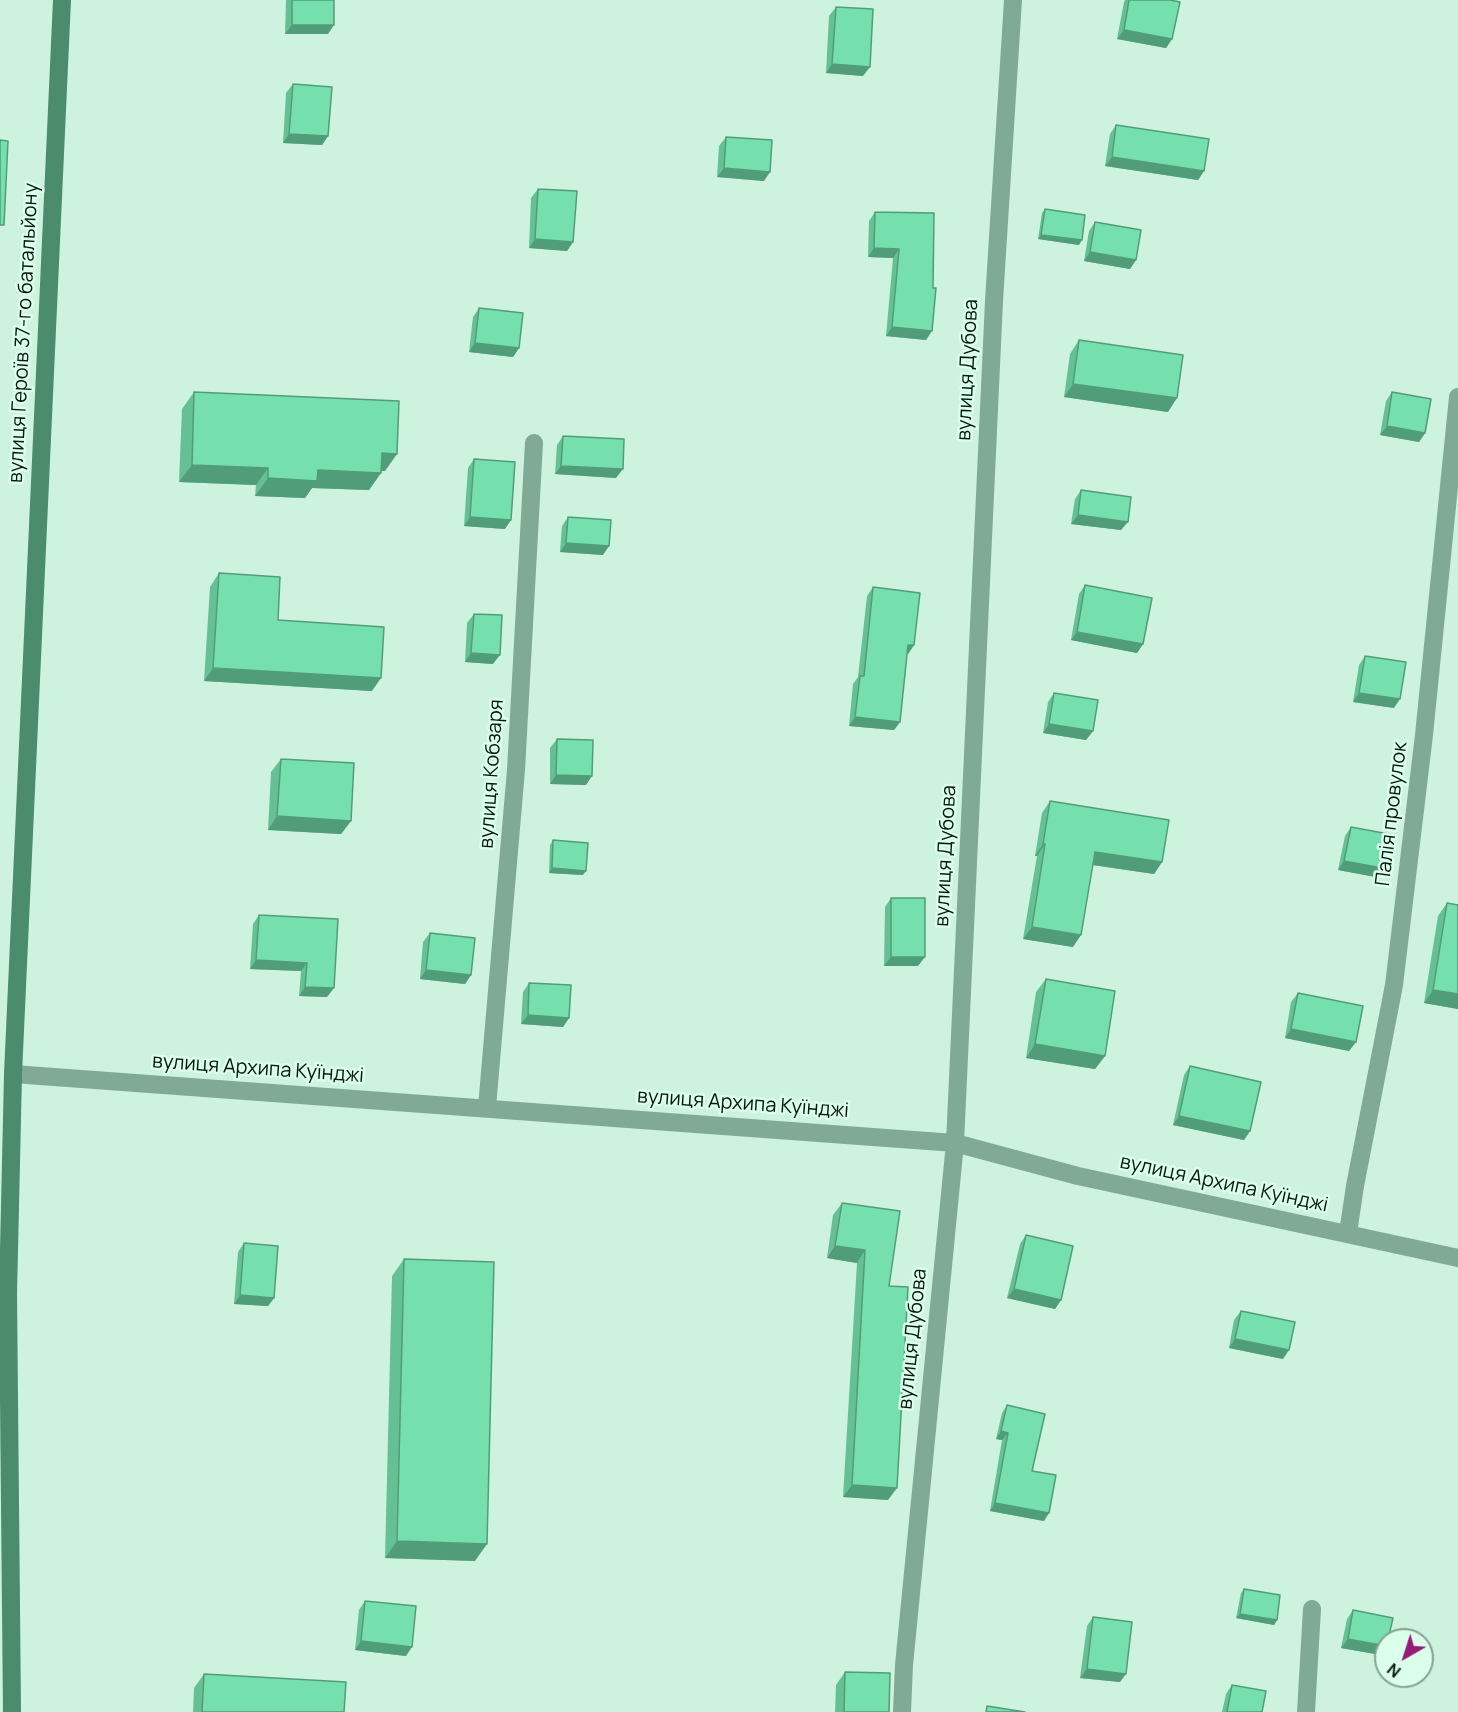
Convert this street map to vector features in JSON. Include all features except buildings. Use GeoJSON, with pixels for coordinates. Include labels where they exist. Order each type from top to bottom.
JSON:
{"type":"FeatureCollection","features":[{"type":"Feature","properties":{"kind":"street","name":"вулиця Героїв 37-го батальйону"},"geometry":{"type":"LineString","coordinates":[[12,1712],[8,1294],[13,1074],[62,0]]}},
{"type":"Feature","properties":{"kind":"street","name":"вулиця Дубова"},"geometry":{"type":"LineString","coordinates":[[902,1712],[904,1665],[955,1143],[993,313],[1013,0]]}},
{"type":"Feature","properties":{"kind":"street","name":"Палія провулок"},"geometry":{"type":"LineString","coordinates":[[1348,1233],[1354,1186],[1394,985],[1424,735],[1458,397]]}},
{"type":"Feature","properties":{"kind":"street","name":"вулиця Кобзаря"},"geometry":{"type":"LineString","coordinates":[[487,1107],[516,770],[534,443]]}},
{"type":"Feature","properties":{"kind":"street","name":"вулиця Архипа Куїнджі"},"geometry":{"type":"LineString","coordinates":[[13,1074],[955,1143],[1078,1176],[1458,1258]]}},
{"type":"Feature","properties":{"kind":"street"},"geometry":{"type":"LineString","coordinates":[[1306,1712],[1312,1609]]}}]}
